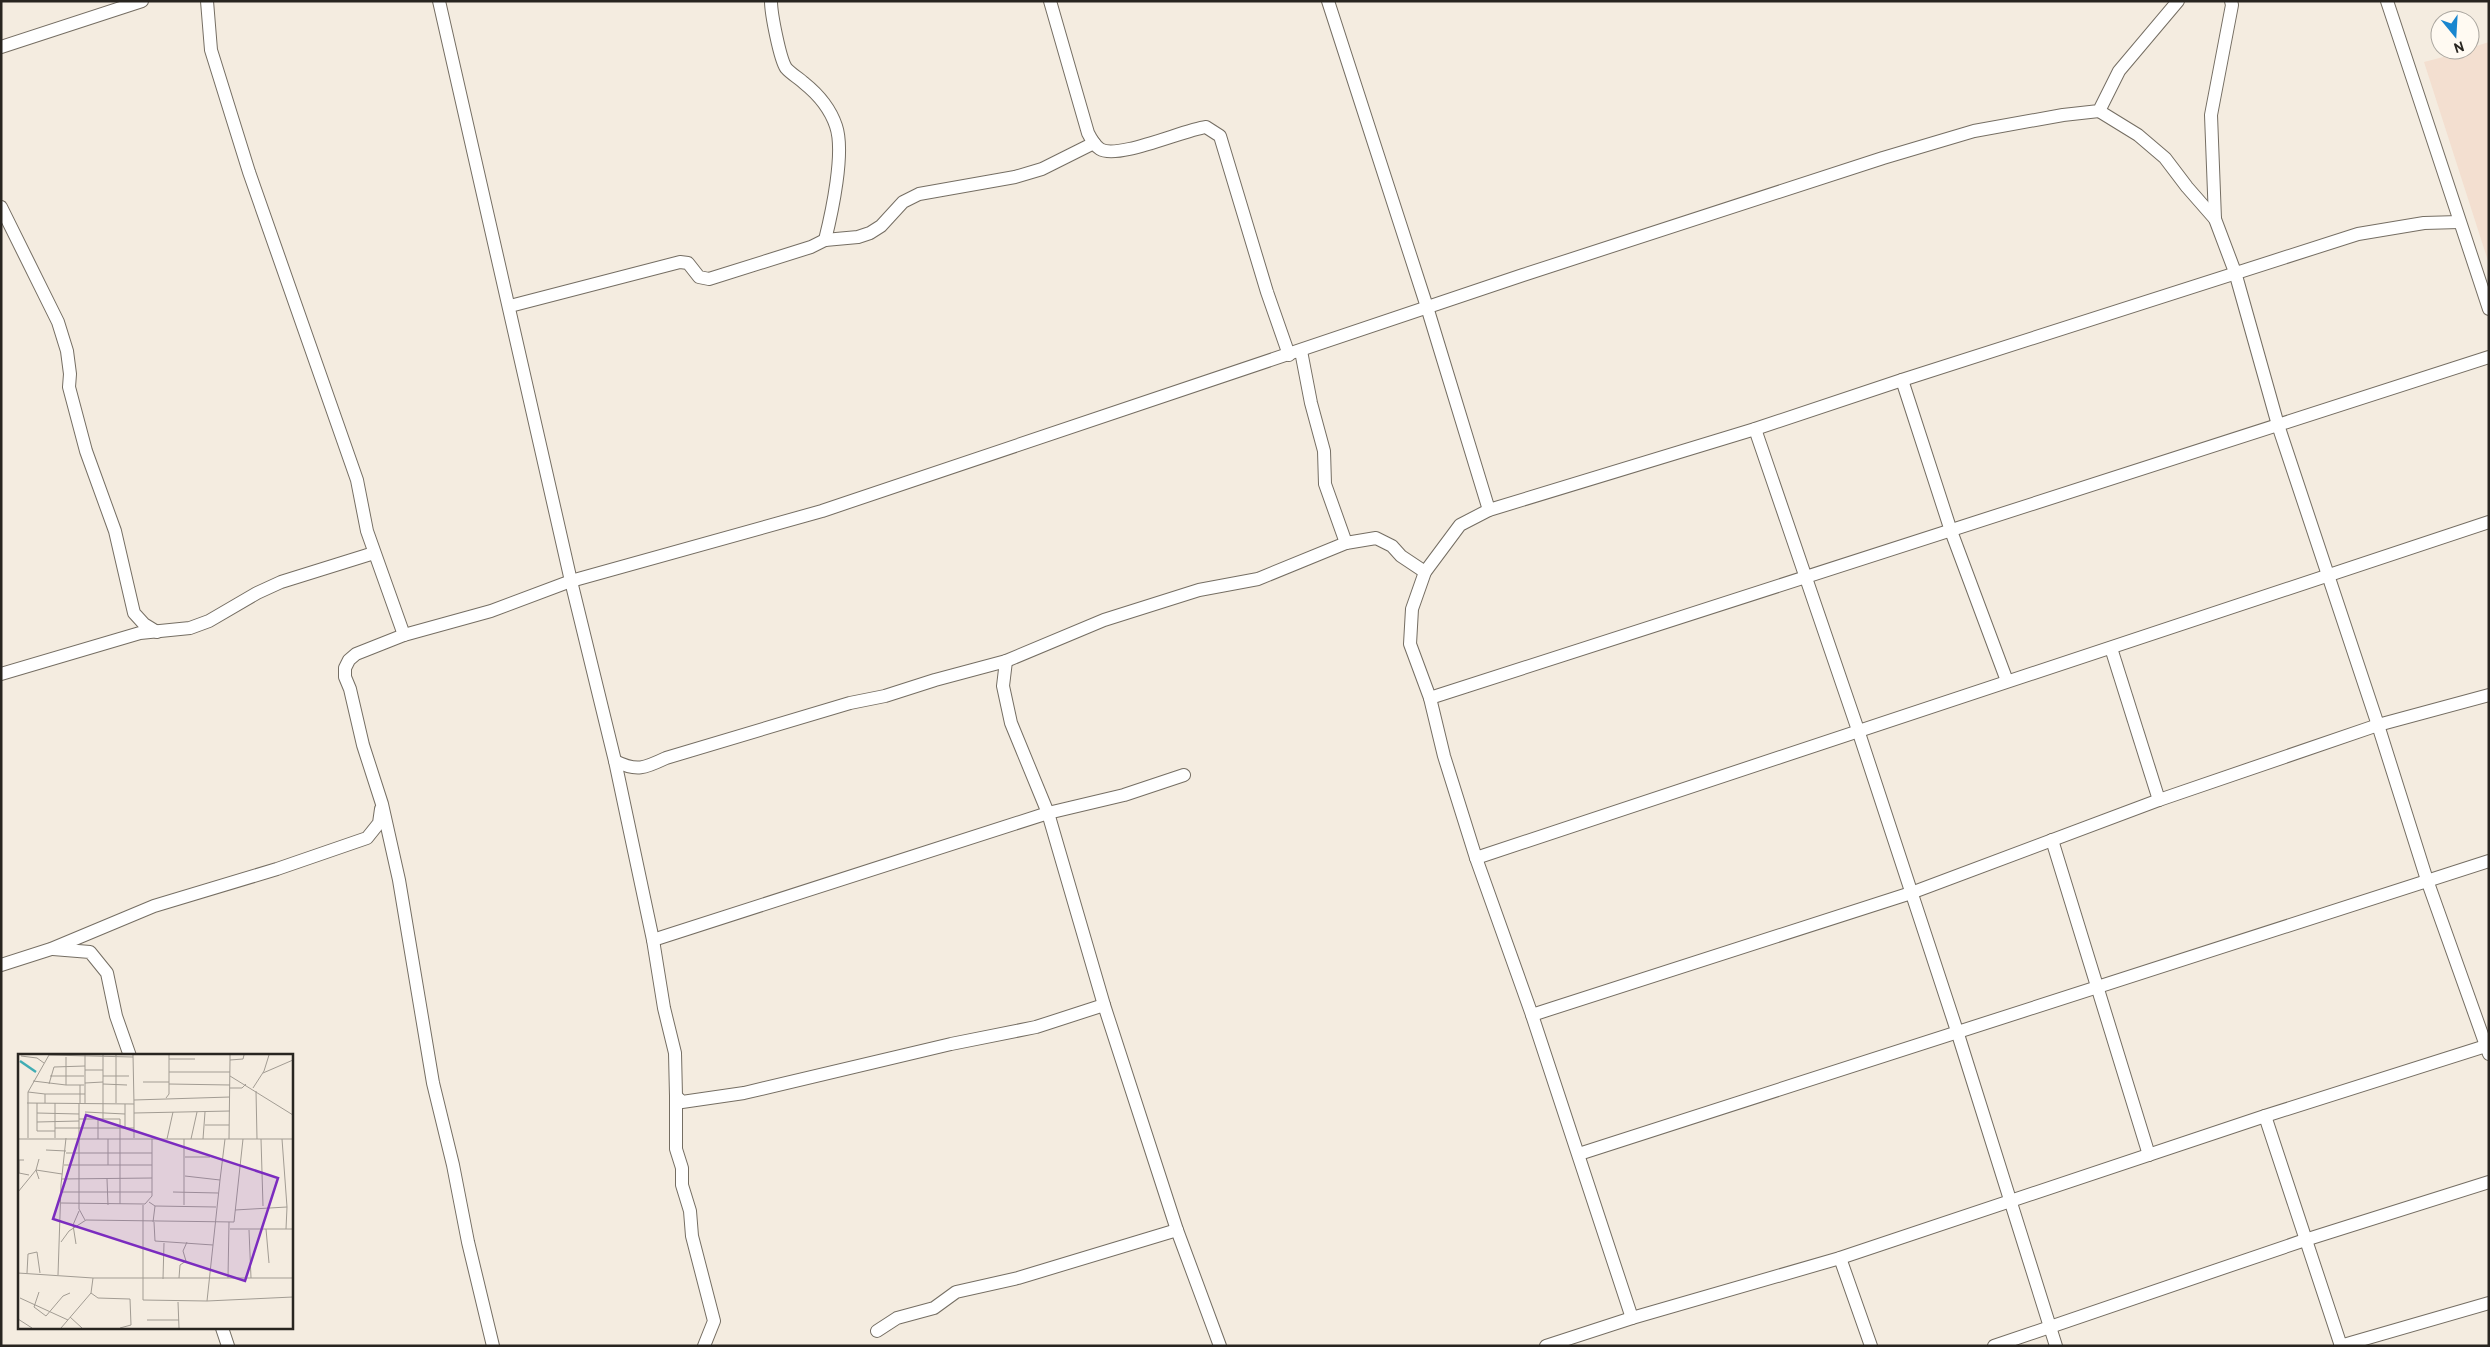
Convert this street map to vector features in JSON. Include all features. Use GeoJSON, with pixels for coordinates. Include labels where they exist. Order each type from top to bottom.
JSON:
{"type":"FeatureCollection","features":[{"type":"Feature","properties":{"kind":"street"},"geometry":{"type":"LineString","coordinates":[[1,47],[142,1]]}},
{"type":"Feature","properties":{"kind":"street"},"geometry":{"type":"LineString","coordinates":[[207,1],[212,50],[220,78],[290,293],[357,480],[374,553],[404,636]]}},
{"type":"Feature","properties":{"kind":"street"},"geometry":{"type":"LineString","coordinates":[[439,1],[510,306],[571,581],[615,761],[654,940],[664,1008],[675,1054],[676,1149],[682,1168],[682,1185],[690,1211],[692,1236],[714,1321],[704,1346]]}},
{"type":"Feature","properties":{"kind":"street"},"geometry":{"type":"LineString","coordinates":[[771,1],[771,14],[786,68],[820,97],[831,112],[837,128],[838,155],[833,208],[825,240]]}},
{"type":"Feature","properties":{"kind":"street"},"geometry":{"type":"LineString","coordinates":[[1050,1],[1088,133],[1100,149],[1111,152],[1138,147],[1198,128],[1206,128],[1217,133],[1311,403],[1324,451],[1325,484],[1346,543]]}},
{"type":"Feature","properties":{"kind":"street"},"geometry":{"type":"LineString","coordinates":[[1328,1],[1427,307],[1489,510]]}},
{"type":"Feature","properties":{"kind":"street"},"geometry":{"type":"LineString","coordinates":[[2099,111],[2119,72],[2178,1]]}},
{"type":"Feature","properties":{"kind":"street"},"geometry":{"type":"LineString","coordinates":[[1546,1346],[1632,1318],[1840,1258],[2265,1116],[2488,1048],[2427,880],[2378,725],[2278,425],[2235,272],[2215,218],[2211,115],[2232,5],[2231,1]]}},
{"type":"Feature","properties":{"kind":"street"},"geometry":{"type":"LineString","coordinates":[[2387,1],[2489,309]]}},
{"type":"Feature","properties":{"kind":"street"},"geometry":{"type":"LineString","coordinates":[[493,1346],[468,1242],[453,1164],[432,1083],[400,890],[382,804],[363,745],[345,668],[348,660],[356,654],[404,636],[491,611],[571,581],[822,512],[1427,307],[1883,158],[1966,133],[2063,115],[2099,111],[2138,135],[2165,158],[2187,187],[2215,218]]}},
{"type":"Feature","properties":{"kind":"street"},"geometry":{"type":"LineString","coordinates":[[510,306],[680,262],[688,263],[699,277],[709,279],[811,247],[825,240],[858,237],[870,233],[881,226],[903,202],[919,194],[998,181],[1042,169],[1094,143]]}},
{"type":"Feature","properties":{"kind":"street"},"geometry":{"type":"LineString","coordinates":[[1,207],[58,322],[67,351],[70,374],[69,387],[86,451],[115,531],[134,613],[144,624],[157,632]]}},
{"type":"Feature","properties":{"kind":"street"},"geometry":{"type":"LineString","coordinates":[[1632,1318],[1532,1014],[1476,858],[1444,756],[1430,698],[1417,668],[1410,644],[1412,609],[1425,572],[1460,525],[1489,510],[1755,429],[2235,272],[2358,234],[2424,223],[2459,222]]}},
{"type":"Feature","properties":{"kind":"street"},"geometry":{"type":"LineString","coordinates":[[1430,698],[2489,357]]}},
{"type":"Feature","properties":{"kind":"street"},"geometry":{"type":"LineString","coordinates":[[1902,380],[1951,531],[2007,681]]}},
{"type":"Feature","properties":{"kind":"street"},"geometry":{"type":"LineString","coordinates":[[1755,429],[1858,730],[1957,1031],[2056,1346]]}},
{"type":"Feature","properties":{"kind":"street"},"geometry":{"type":"LineString","coordinates":[[1476,858],[2489,522]]}},
{"type":"Feature","properties":{"kind":"street"},"geometry":{"type":"LineString","coordinates":[[615,761],[630,768],[646,767],[666,758],[850,703],[886,696],[935,680],[1006,661],[1104,620],[1199,590],[1258,579],[1346,543],[1376,538],[1392,546],[1401,556],[1425,572]]}},
{"type":"Feature","properties":{"kind":"street"},"geometry":{"type":"LineString","coordinates":[[1,674],[140,633],[190,628],[209,621],[257,593],[281,582],[374,553]]}},
{"type":"Feature","properties":{"kind":"street"},"geometry":{"type":"LineString","coordinates":[[2111,648],[2158,800]]}},
{"type":"Feature","properties":{"kind":"street"},"geometry":{"type":"LineString","coordinates":[[1006,661],[1003,686],[1011,723],[1048,813],[1104,1005],[1177,1230],[1220,1346]]}},
{"type":"Feature","properties":{"kind":"street"},"geometry":{"type":"LineString","coordinates":[[1532,1014],[1911,893],[2158,800],[2378,725],[2489,695]]}},
{"type":"Feature","properties":{"kind":"street"},"geometry":{"type":"LineString","coordinates":[[654,940],[1048,813],[1124,795],[1184,775]]}},
{"type":"Feature","properties":{"kind":"street"},"geometry":{"type":"LineString","coordinates":[[1,965],[52,949],[154,906],[277,869],[368,838],[379,822],[382,804]]}},
{"type":"Feature","properties":{"kind":"street"},"geometry":{"type":"LineString","coordinates":[[2052,840],[2099,987],[2149,1154]]}},
{"type":"Feature","properties":{"kind":"street"},"geometry":{"type":"LineString","coordinates":[[1579,1154],[2489,861]]}},
{"type":"Feature","properties":{"kind":"street"},"geometry":{"type":"LineString","coordinates":[[52,949],[90,952],[106,973],[116,1016],[129,1054]]}},
{"type":"Feature","properties":{"kind":"street"},"geometry":{"type":"LineString","coordinates":[[676,1096],[682,1102],[744,1093],[951,1044],[1036,1027],[1104,1005]]}},
{"type":"Feature","properties":{"kind":"street"},"geometry":{"type":"LineString","coordinates":[[2265,1116],[2341,1346],[2489,1303]]}},
{"type":"Feature","properties":{"kind":"street"},"geometry":{"type":"LineString","coordinates":[[1994,1346],[2306,1240],[2489,1182]]}},
{"type":"Feature","properties":{"kind":"street"},"geometry":{"type":"LineString","coordinates":[[877,1331],[897,1318],[934,1308],[956,1292],[1018,1278],[1177,1230]]}},
{"type":"Feature","properties":{"kind":"street"},"geometry":{"type":"LineString","coordinates":[[1840,1258],[1871,1346]]}},
{"type":"Feature","properties":{"kind":"street"},"geometry":{"type":"LineString","coordinates":[[223,1330],[228,1346]]}},
{"type":"Feature","properties":{"kind":"shaded area"},"geometry":{"type":"Polygon","coordinates":[[[2489,42],[2489,264],[2424,62],[2432,60],[2480,60],[2480,45],[2489,42]]]}}]}
